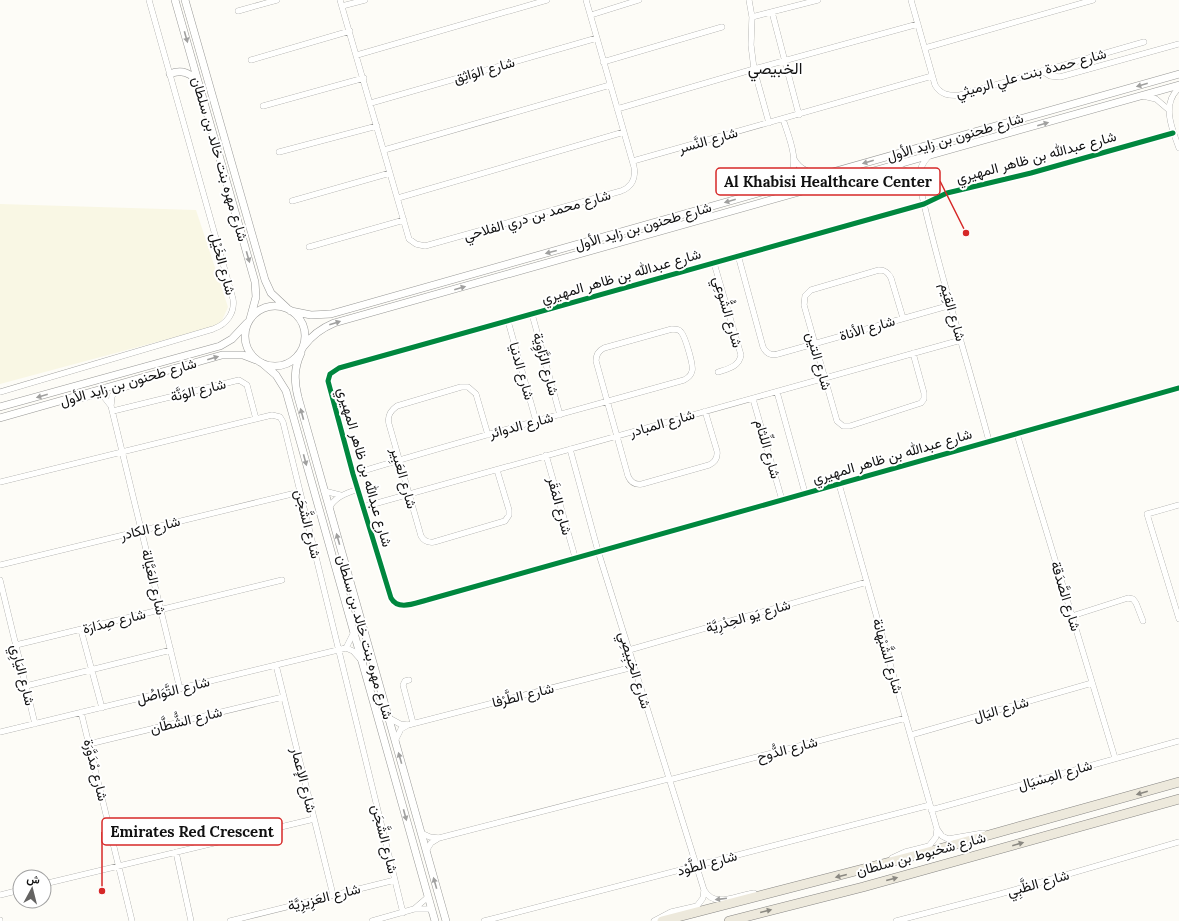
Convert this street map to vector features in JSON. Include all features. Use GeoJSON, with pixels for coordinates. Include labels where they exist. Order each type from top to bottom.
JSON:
{"type":"FeatureCollection","features":[{"type":"Feature","properties":{"kind":"main road","name":"شارع شخبوط بن سلطان"},"geometry":{"type":"LineString","coordinates":[[662,921],[879,866],[1179,782]]}},
{"type":"Feature","properties":{"kind":"main road","name":"شارع شخبوط بن سلطان"},"geometry":{"type":"LineString","coordinates":[[729,921],[908,874],[1179,799]]}},
{"type":"Feature","properties":{"kind":"street","name":"شارع الخَيْل"},"geometry":{"type":"LineString","coordinates":[[0,392],[217,328],[227,321],[231,314],[233,298],[149,0]]}},
{"type":"Feature","properties":{"kind":"street","name":"شارع مهره بنت خالد بن سلطان"},"geometry":{"type":"LineString","coordinates":[[175,0],[202,90],[255,282],[256,297],[249,321]]}},
{"type":"Feature","properties":{"kind":"street","name":"شارع مهره بنت خالد بن سلطان"},"geometry":{"type":"LineString","coordinates":[[185,0],[265,280],[276,299],[289,309]]}},
{"type":"Feature","properties":{"kind":"street"},"geometry":{"type":"LineString","coordinates":[[238,11],[277,0]]}},
{"type":"Feature","properties":{"kind":"street","name":"شارع محمد بن دري الفلاحي"},"geometry":{"type":"LineString","coordinates":[[340,0],[410,239],[412,242],[421,246],[625,189],[629,186],[635,172],[633,161],[586,0]]}},
{"type":"Feature","properties":{"kind":"street"},"geometry":{"type":"LineString","coordinates":[[342,6],[365,0]]}},
{"type":"Feature","properties":{"kind":"street"},"geometry":{"type":"LineString","coordinates":[[357,55],[547,0]]}},
{"type":"Feature","properties":{"kind":"street"},"geometry":{"type":"LineString","coordinates":[[591,15],[639,0]]}},
{"type":"Feature","properties":{"kind":"street"},"geometry":{"type":"LineString","coordinates":[[749,0],[752,17],[751,45],[754,69],[769,123]]}},
{"type":"Feature","properties":{"kind":"street"},"geometry":{"type":"LineString","coordinates":[[752,17],[818,0]]}},
{"type":"Feature","properties":{"kind":"street","name":"شارع حمدة بنت علي الرميثي"},"geometry":{"type":"LineString","coordinates":[[911,0],[932,76],[938,90],[953,96],[1144,42]]}},
{"type":"Feature","properties":{"kind":"street"},"geometry":{"type":"LineString","coordinates":[[925,48],[1093,0]]}},
{"type":"Feature","properties":{"kind":"street"},"geometry":{"type":"LineString","coordinates":[[772,12],[798,115]]}},
{"type":"Feature","properties":{"kind":"street"},"geometry":{"type":"LineString","coordinates":[[617,109],[784,60],[918,24]]}},
{"type":"Feature","properties":{"kind":"street"},"geometry":{"type":"LineString","coordinates":[[603,62],[722,27]]}},
{"type":"Feature","properties":{"kind":"street"},"geometry":{"type":"LineString","coordinates":[[250,60],[350,31]]}},
{"type":"Feature","properties":{"kind":"street","name":"شارع الوَاثِق"},"geometry":{"type":"LineString","coordinates":[[370,103],[597,38]]}},
{"type":"Feature","properties":{"kind":"street"},"geometry":{"type":"LineString","coordinates":[[1042,71],[1050,76],[1060,77],[1179,44]]}},
{"type":"Feature","properties":{"kind":"street"},"geometry":{"type":"LineString","coordinates":[[170,74],[179,71],[189,74],[202,90]]}},
{"type":"Feature","properties":{"kind":"street","name":"شارع طحنون بن زايد الأول"},"geometry":{"type":"LineString","coordinates":[[289,309],[311,315],[331,314],[1179,74]]}},
{"type":"Feature","properties":{"kind":"street","name":"شارع النَّسر"},"geometry":{"type":"LineString","coordinates":[[633,161],[932,76]]}},
{"type":"Feature","properties":{"kind":"street"},"geometry":{"type":"LineString","coordinates":[[263,106],[364,78]]}},
{"type":"Feature","properties":{"kind":"street"},"geometry":{"type":"LineString","coordinates":[[384,150],[610,85]]}},
{"type":"Feature","properties":{"kind":"street"},"geometry":{"type":"LineString","coordinates":[[1178,145],[1173,132],[1169,110],[1172,96],[1179,86]]}},
{"type":"Feature","properties":{"kind":"street","name":"شارع طحنون بن زايد الأول"},"geometry":{"type":"LineString","coordinates":[[304,346],[320,330],[334,323],[1179,86]]}},
{"type":"Feature","properties":{"kind":"street"},"geometry":{"type":"LineString","coordinates":[[1139,96],[1156,99],[1169,110]]}},
{"type":"Feature","properties":{"kind":"street"},"geometry":{"type":"LineString","coordinates":[[783,119],[794,158],[800,167],[810,172],[836,171]]}},
{"type":"Feature","properties":{"kind":"street"},"geometry":{"type":"LineString","coordinates":[[279,152],[377,126]]}},
{"type":"Feature","properties":{"kind":"street"},"geometry":{"type":"LineString","coordinates":[[398,198],[624,132]]}},
{"type":"Feature","properties":{"kind":"street","name":"شارع عبدالله بن ظاهر المهيري"},"geometry":{"type":"LineString","coordinates":[[1173,132],[1031,172],[947,193],[924,204],[339,368],[331,372],[328,378],[353,474],[391,598],[399,605],[427,600],[575,557],[1179,388]]}},
{"type":"Feature","properties":{"kind":"street","name":"شارع القِيَم"},"geometry":{"type":"LineString","coordinates":[[930,156],[922,165],[919,182],[951,305],[989,441]]}},
{"type":"Feature","properties":{"kind":"street"},"geometry":{"type":"LineString","coordinates":[[764,192],[787,178],[793,169],[794,158]]}},
{"type":"Feature","properties":{"kind":"street"},"geometry":{"type":"LineString","coordinates":[[892,166],[905,170],[919,182]]}},
{"type":"Feature","properties":{"kind":"street"},"geometry":{"type":"LineString","coordinates":[[292,201],[390,172]]}},
{"type":"Feature","properties":{"kind":"street"},"geometry":{"type":"LineString","coordinates":[[309,247],[404,220]]}},
{"type":"Feature","properties":{"kind":"street","name":"شارع الأناة"},"geometry":{"type":"LineString","coordinates":[[738,255],[764,350],[769,354],[775,355],[951,305]]}},
{"type":"Feature","properties":{"kind":"street","name":"شارع الشُّوعِي"},"geometry":{"type":"LineString","coordinates":[[714,263],[741,355],[736,365],[718,372]]}},
{"type":"Feature","properties":{"kind":"street","name":"شارع التين"},"geometry":{"type":"LineString","coordinates":[[903,318],[889,274],[884,270],[878,270],[811,290],[807,293],[804,299],[804,305],[837,421],[843,426],[850,426],[921,403],[924,399],[924,393],[913,353]]}},
{"type":"Feature","properties":{"kind":"street"},"geometry":{"type":"LineString","coordinates":[[280,306],[289,309],[299,318],[304,326],[306,336],[301,353],[290,363],[283,365],[276,366],[259,362],[250,353],[246,344],[245,334],[249,321],[255,314],[267,308],[280,306]]}},
{"type":"Feature","properties":{"kind":"street","name":"شارع الزَّاوِيَة"},"geometry":{"type":"LineString","coordinates":[[532,314],[560,415]]}},
{"type":"Feature","properties":{"kind":"street","name":"شارع طحنون بن زايد الأول"},"geometry":{"type":"LineString","coordinates":[[0,407],[220,346],[232,339],[249,321]]}},
{"type":"Feature","properties":{"kind":"street","name":"شارع الدنيا"},"geometry":{"type":"LineString","coordinates":[[508,321],[536,422]]}},
{"type":"Feature","properties":{"kind":"street","name":"شارع الدوائر"},"geometry":{"type":"LineString","coordinates":[[353,474],[488,434],[536,422],[560,415],[607,402],[684,380],[690,377],[692,365],[683,335],[676,329],[669,330],[604,348],[598,353],[596,361],[607,402]]}},
{"type":"Feature","properties":{"kind":"street","name":"شارع المبادر"},"geometry":{"type":"LineString","coordinates":[[363,507],[961,340]]}},
{"type":"Feature","properties":{"kind":"street","name":"شارع مهره بنت خالد بن سلطان"},"geometry":{"type":"LineString","coordinates":[[301,353],[295,370],[296,389],[446,921]]}},
{"type":"Feature","properties":{"kind":"street","name":"شارع طحنون بن زايد الأول"},"geometry":{"type":"LineString","coordinates":[[0,418],[229,354],[243,355],[259,362]]}},
{"type":"Feature","properties":{"kind":"street","name":"شارع مهره بنت خالد بن سلطان"},"geometry":{"type":"LineString","coordinates":[[259,362],[276,375],[286,391],[435,921]]}},
{"type":"Feature","properties":{"kind":"street"},"geometry":{"type":"LineString","coordinates":[[112,408],[112,396],[116,391],[155,375]]}},
{"type":"Feature","properties":{"kind":"street","name":"شارع الوَنَّة"},"geometry":{"type":"LineString","coordinates":[[112,408],[239,380],[247,385],[256,419]]}},
{"type":"Feature","properties":{"kind":"street","name":"شارع العَبِير"},"geometry":{"type":"LineString","coordinates":[[488,434],[476,394],[468,387],[461,387],[397,406],[392,410],[388,421],[421,536],[426,541],[434,542],[506,521],[509,515],[509,510],[497,470]]}},
{"type":"Feature","properties":{"kind":"street"},"geometry":{"type":"LineString","coordinates":[[777,392],[805,493]]}},
{"type":"Feature","properties":{"kind":"street"},"geometry":{"type":"LineString","coordinates":[[50,404],[66,403],[96,395],[104,397],[112,408]]}},
{"type":"Feature","properties":{"kind":"street","name":"شارع اللِّثام"},"geometry":{"type":"LineString","coordinates":[[753,399],[782,500]]}},
{"type":"Feature","properties":{"kind":"street"},"geometry":{"type":"LineString","coordinates":[[607,402],[629,479],[636,484],[642,484],[709,465],[714,462],[717,457],[717,451],[705,411]]}},
{"type":"Feature","properties":{"kind":"street","name":"شارع العَيَّالة"},"geometry":{"type":"LineString","coordinates":[[112,408],[180,689]]}},
{"type":"Feature","properties":{"kind":"street","name":"شارع الشَّجَن"},"geometry":{"type":"LineString","coordinates":[[0,482],[256,419],[275,415],[282,420],[403,913]]}},
{"type":"Feature","properties":{"kind":"street","name":"شارع الصَّدَقة"},"geometry":{"type":"LineString","coordinates":[[1018,434],[1115,758]]}},
{"type":"Feature","properties":{"kind":"street","name":"شارع الخِبِيصِي"},"geometry":{"type":"LineString","coordinates":[[570,449],[598,551],[668,780],[704,890]]}},
{"type":"Feature","properties":{"kind":"street","name":"شارع المَقَر"},"geometry":{"type":"LineString","coordinates":[[546,455],[575,557]]}},
{"type":"Feature","properties":{"kind":"street","name":"شارع الشَّبْهانة"},"geometry":{"type":"LineString","coordinates":[[839,484],[937,829]]}},
{"type":"Feature","properties":{"kind":"street","name":"شارع عبدالله بن ظاهر المهيري"},"geometry":{"type":"LineString","coordinates":[[329,508],[340,496],[358,489]]}},
{"type":"Feature","properties":{"kind":"street","name":"شارع الكادر"},"geometry":{"type":"LineString","coordinates":[[0,565],[300,492]]}},
{"type":"Feature","properties":{"kind":"street"},"geometry":{"type":"LineString","coordinates":[[324,492],[340,496]]}},
{"type":"Feature","properties":{"kind":"street"},"geometry":{"type":"LineString","coordinates":[[1179,505],[1147,514],[1179,619]]}},
{"type":"Feature","properties":{"kind":"street","name":"شارع اليَارِي"},"geometry":{"type":"LineString","coordinates":[[0,580],[35,724]]}},
{"type":"Feature","properties":{"kind":"street","name":"شارع صِدَارَة"},"geometry":{"type":"LineString","coordinates":[[16,645],[282,580]]}},
{"type":"Feature","properties":{"kind":"street","name":"شارع يَو الحِدْرِيَّة"},"geometry":{"type":"LineString","coordinates":[[629,650],[867,582]]}},
{"type":"Feature","properties":{"kind":"street"},"geometry":{"type":"LineString","coordinates":[[1072,616],[1128,598],[1133,599],[1136,603],[1143,621]]}},
{"type":"Feature","properties":{"kind":"street"},"geometry":{"type":"LineString","coordinates":[[81,630],[102,708]]}},
{"type":"Feature","properties":{"kind":"street"},"geometry":{"type":"LineString","coordinates":[[354,632],[346,648],[353,651],[362,662]]}},
{"type":"Feature","properties":{"kind":"street","name":"شارع التَّوَاصُل"},"geometry":{"type":"LineString","coordinates":[[0,732],[346,648]]}},
{"type":"Feature","properties":{"kind":"street"},"geometry":{"type":"LineString","coordinates":[[26,686],[171,650]]}},
{"type":"Feature","properties":{"kind":"street","name":"شارع الإعمار"},"geometry":{"type":"LineString","coordinates":[[276,665],[333,895]]}},
{"type":"Feature","properties":{"kind":"street","name":"شارع الطَّرْفا"},"geometry":{"type":"LineString","coordinates":[[410,724],[633,666]]}},
{"type":"Feature","properties":{"kind":"street"},"geometry":{"type":"LineString","coordinates":[[409,680],[405,681],[403,685],[410,724]]}},
{"type":"Feature","properties":{"kind":"street","name":"شارع اليَال"},"geometry":{"type":"LineString","coordinates":[[911,735],[1092,683]]}},
{"type":"Feature","properties":{"kind":"street","name":"شارع الشُّطَّان"},"geometry":{"type":"LineString","coordinates":[[89,744],[284,696]]}},
{"type":"Feature","properties":{"kind":"street","name":"شارع مْدَوَّرَة"},"geometry":{"type":"LineString","coordinates":[[81,712],[132,921]]}},
{"type":"Feature","properties":{"kind":"street"},"geometry":{"type":"LineString","coordinates":[[388,718],[396,723],[410,724]]}},
{"type":"Feature","properties":{"kind":"street","name":"شارع الدُّوح"},"geometry":{"type":"LineString","coordinates":[[421,833],[430,837],[439,838],[906,718]]}},
{"type":"Feature","properties":{"kind":"street"},"geometry":{"type":"LineString","coordinates":[[395,741],[401,729],[410,724]]}},
{"type":"Feature","properties":{"kind":"street","name":"شارع المِسْيَال"},"geometry":{"type":"LineString","coordinates":[[931,807],[1179,741]]}},
{"type":"Feature","properties":{"kind":"street","name":"شارع الطَّوْد"},"geometry":{"type":"LineString","coordinates":[[484,921],[697,865],[931,807]]}},
{"type":"Feature","properties":{"kind":"street"},"geometry":{"type":"LineString","coordinates":[[52,882],[314,819]]}},
{"type":"Feature","properties":{"kind":"street"},"geometry":{"type":"LineString","coordinates":[[937,829],[942,836],[948,840],[982,833],[1003,832]]}},
{"type":"Feature","properties":{"kind":"street"},"geometry":{"type":"LineString","coordinates":[[879,866],[899,855],[929,846],[936,837],[937,829]]}},
{"type":"Feature","properties":{"kind":"street"},"geometry":{"type":"LineString","coordinates":[[426,851],[432,843],[439,838]]}},
{"type":"Feature","properties":{"kind":"street","name":"شارع الظَّبِي"},"geometry":{"type":"LineString","coordinates":[[896,921],[1000,894],[1179,842]]}},
{"type":"Feature","properties":{"kind":"street"},"geometry":{"type":"LineString","coordinates":[[176,852],[192,921]]}},
{"type":"Feature","properties":{"kind":"street","name":"شارع العَزِيزِيَّة"},"geometry":{"type":"LineString","coordinates":[[230,921],[395,880]]}},
{"type":"Feature","properties":{"kind":"street"},"geometry":{"type":"LineString","coordinates":[[704,890],[712,899],[719,901],[749,894],[770,894]]}},
{"type":"Feature","properties":{"kind":"street"},"geometry":{"type":"LineString","coordinates":[[654,921],[672,912],[697,906],[703,898],[704,890]]}},
{"type":"Feature","properties":{"kind":"street"},"geometry":{"type":"LineString","coordinates":[[0,895],[12,892]]}},
{"type":"Feature","properties":{"kind":"street"},"geometry":{"type":"LineString","coordinates":[[414,909],[428,897]]}},
{"type":"Feature","properties":{"kind":"street"},"geometry":{"type":"LineString","coordinates":[[372,921],[414,909],[431,909]]}},
{"type":"Feature","properties":{"kind":"shaded area"},"geometry":{"type":"Polygon","coordinates":[[[0,204],[196,210],[228,307],[220,325],[0,384],[0,204]]]}},
{"type":"Feature","properties":{"kind":"cycle path"},"geometry":{"type":"LineString","coordinates":[[1173,133],[1031,173],[947,193],[924,204],[339,368],[330,374],[328,381],[353,474],[391,598],[394,602],[402,605],[417,603],[1179,388]]}},
{"type":"Feature","properties":{"kind":"place","name":"Al Khabisi Healthcare Center"},"geometry":{"type":"Point","coordinates":[966,233]}},
{"type":"Feature","properties":{"kind":"place","name":"Emirates Red Crescent"},"geometry":{"type":"Point","coordinates":[102,891]}},
{"type":"Feature","properties":{"kind":"district","name":"الخبيصي"},"geometry":{"type":"Point","coordinates":[775,68]}}]}
